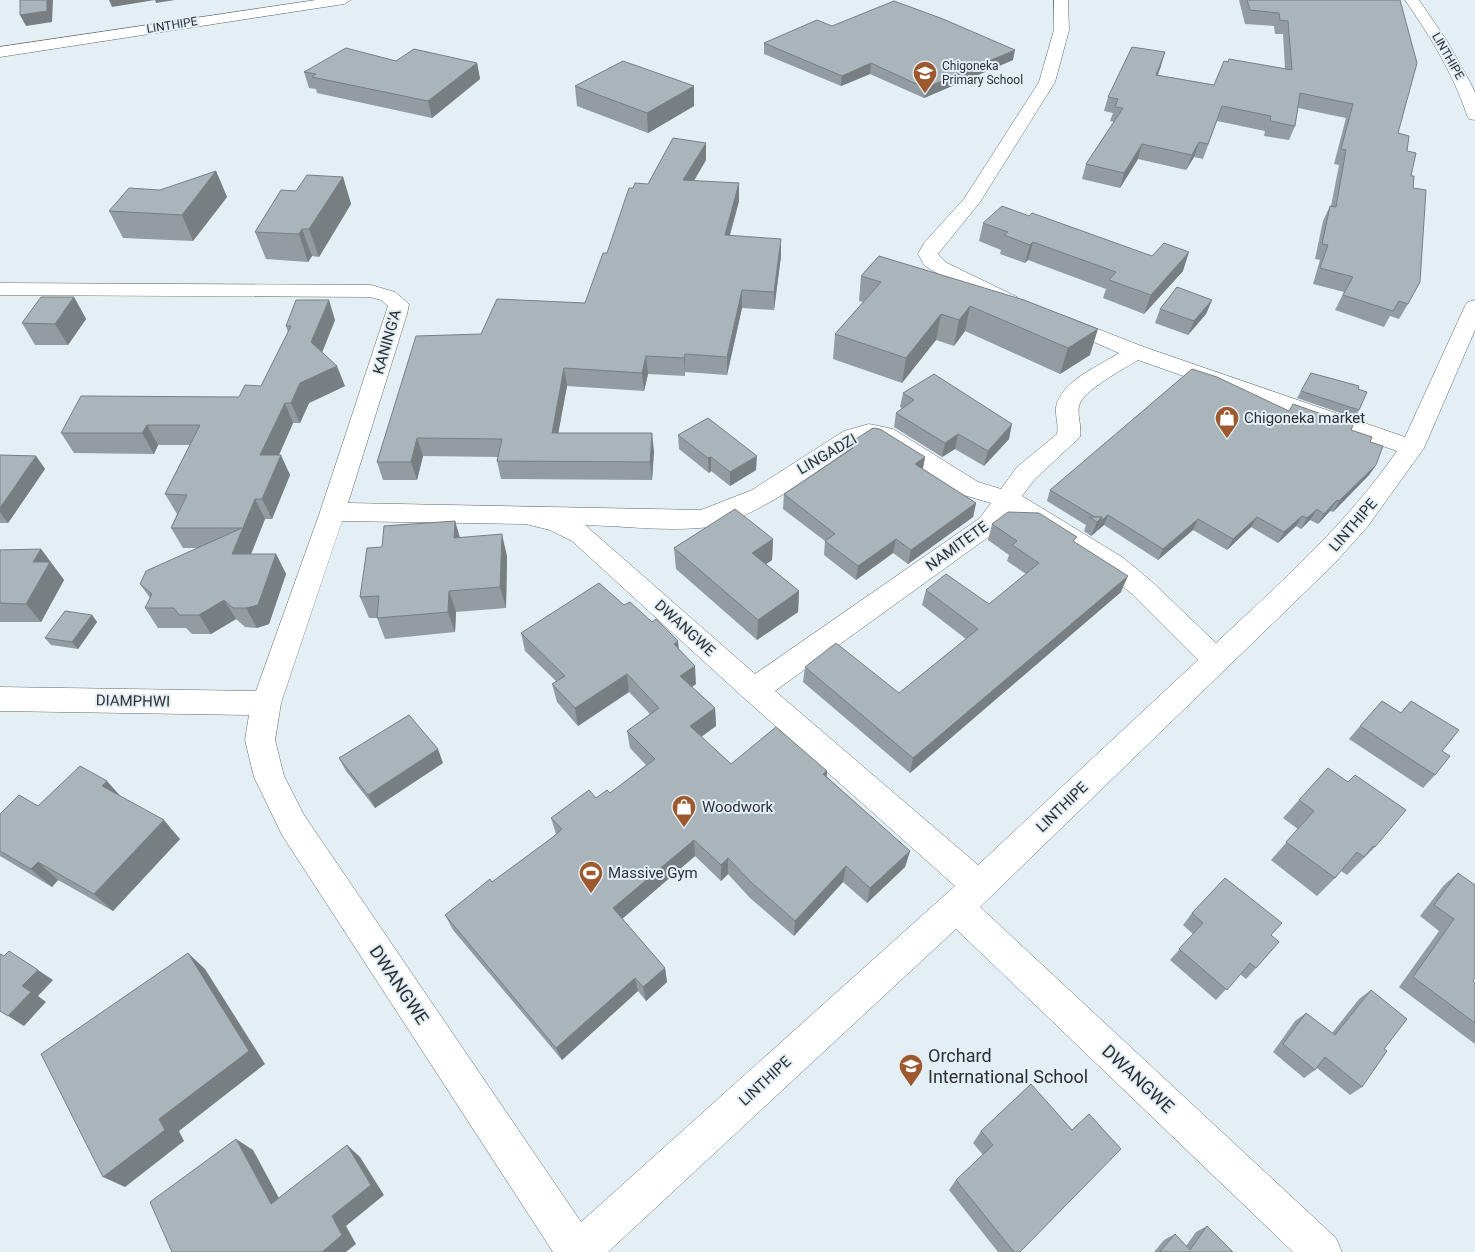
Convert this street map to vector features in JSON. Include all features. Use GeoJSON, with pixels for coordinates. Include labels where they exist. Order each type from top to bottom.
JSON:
{"type":"FeatureCollection","features":[{"type":"Feature","properties":{"kind":"street","name":"LINTHIPE"},"geometry":{"type":"LineString","coordinates":[[0,52],[344,0]]}},
{"type":"Feature","properties":{"kind":"street"},"geometry":{"type":"LineString","coordinates":[[1061,0],[1063,14],[1052,70],[971,202],[931,247],[928,254],[931,261],[995,294],[1136,352],[1412,448]]}},
{"type":"Feature","properties":{"kind":"street","name":"LINTHIPE"},"geometry":{"type":"LineString","coordinates":[[1412,0],[1456,67],[1475,115]]}},
{"type":"Feature","properties":{"kind":"street"},"geometry":{"type":"LineString","coordinates":[[1456,67],[1475,69]]}},
{"type":"Feature","properties":{"kind":"street","name":"KANING'A"},"geometry":{"type":"LineString","coordinates":[[0,289],[371,291],[388,296],[399,304],[333,512],[266,703]]}},
{"type":"Feature","properties":{"kind":"street","name":"LINTHIPE"},"geometry":{"type":"LineString","coordinates":[[578,1252],[967,896],[1325,557],[1359,520],[1412,448],[1475,306]]}},
{"type":"Feature","properties":{"kind":"street","name":"NAMITETE"},"geometry":{"type":"LineString","coordinates":[[754,690],[989,524],[1009,500],[1026,473],[1068,437],[1070,426],[1067,409],[1070,398],[1080,388],[1136,352]]}},
{"type":"Feature","properties":{"kind":"street","name":"LINGADZI"},"geometry":{"type":"LineString","coordinates":[[526,515],[701,519],[723,514],[743,505],[852,436],[869,432],[885,434],[969,488],[1009,500],[1113,564],[1141,587],[1216,660]]}},
{"type":"Feature","properties":{"kind":"street","name":"DWANGWE"},"geometry":{"type":"LineString","coordinates":[[333,512],[526,515],[558,523],[581,534],[754,690],[967,896],[1322,1252]]}},
{"type":"Feature","properties":{"kind":"street","name":"DIAMPHWI"},"geometry":{"type":"LineString","coordinates":[[0,699],[266,703]]}},
{"type":"Feature","properties":{"kind":"street","name":"DWANGWE"},"geometry":{"type":"LineString","coordinates":[[266,703],[260,740],[269,777],[293,825],[578,1252]]}},
{"type":"Feature","properties":{"kind":"building"},"geometry":{"type":"Polygon","coordinates":[[[20,0],[47,0],[47,11],[20,15],[20,0]]]}},
{"type":"Feature","properties":{"kind":"building"},"geometry":{"type":"Polygon","coordinates":[[[1247,0],[1400,0],[1417,63],[1398,133],[1409,136],[1407,151],[1416,153],[1411,176],[1414,176],[1413,188],[1426,190],[1420,282],[1408,304],[1399,301],[1393,311],[1343,295],[1353,277],[1320,268],[1328,245],[1322,244],[1330,206],[1336,207],[1346,150],[1341,149],[1353,104],[1300,93],[1295,126],[1270,121],[1271,116],[1222,106],[1208,144],[1199,142],[1192,155],[1142,144],[1124,173],[1086,164],[1123,108],[1115,107],[1118,99],[1108,97],[1132,47],[1165,52],[1156,75],[1214,85],[1224,61],[1228,62],[1229,59],[1292,70],[1288,21],[1280,20],[1279,13],[1250,10],[1247,0]]]}},
{"type":"Feature","properties":{"kind":"building"},"geometry":{"type":"Polygon","coordinates":[[[894,1],[943,19],[1015,50],[925,88],[871,63],[842,76],[764,43],[817,20],[832,26],[894,1]]]}},
{"type":"Feature","properties":{"kind":"building"},"geometry":{"type":"Polygon","coordinates":[[[346,48],[396,61],[414,49],[477,63],[428,101],[312,77],[316,74],[304,72],[346,48]]]}},
{"type":"Feature","properties":{"kind":"building"},"geometry":{"type":"Polygon","coordinates":[[[623,61],[694,86],[647,113],[575,86],[623,61]]]}},
{"type":"Feature","properties":{"kind":"building"},"geometry":{"type":"Polygon","coordinates":[[[673,138],[706,143],[683,180],[739,183],[725,235],[781,239],[774,292],[742,290],[727,357],[685,354],[684,358],[646,356],[642,373],[564,368],[552,433],[652,433],[650,462],[497,461],[502,439],[417,438],[411,462],[377,462],[416,336],[481,334],[497,299],[585,303],[603,253],[607,253],[629,188],[633,188],[635,183],[648,184],[673,138]]]}},
{"type":"Feature","properties":{"kind":"building"},"geometry":{"type":"Polygon","coordinates":[[[216,171],[182,215],[109,211],[129,188],[160,190],[216,171]]]}},
{"type":"Feature","properties":{"kind":"building"},"geometry":{"type":"Polygon","coordinates":[[[307,175],[343,177],[309,229],[302,229],[299,234],[255,232],[281,190],[296,191],[307,175]]]}},
{"type":"Feature","properties":{"kind":"building"},"geometry":{"type":"Polygon","coordinates":[[[1002,206],[1029,216],[1032,213],[1152,256],[1164,243],[1189,252],[1151,295],[1109,280],[1116,272],[1033,242],[1030,245],[1004,235],[1008,232],[983,223],[1002,206]]]}},
{"type":"Feature","properties":{"kind":"building"},"geometry":{"type":"Polygon","coordinates":[[[879,256],[1024,300],[1098,329],[1068,348],[970,306],[959,320],[941,314],[906,358],[835,334],[881,282],[861,276],[879,256]]]}},
{"type":"Feature","properties":{"kind":"building"},"geometry":{"type":"Polygon","coordinates":[[[1177,287],[1212,300],[1194,321],[1160,309],[1177,287]]]}},
{"type":"Feature","properties":{"kind":"building"},"geometry":{"type":"Polygon","coordinates":[[[41,297],[74,297],[55,324],[22,323],[41,297]]]}},
{"type":"Feature","properties":{"kind":"building"},"geometry":{"type":"Polygon","coordinates":[[[296,300],[329,300],[311,342],[337,366],[300,383],[291,403],[285,403],[260,455],[281,455],[262,499],[255,499],[232,554],[276,554],[258,605],[246,608],[233,608],[224,600],[199,615],[179,615],[174,608],[145,608],[152,594],[140,584],[146,571],[242,528],[171,528],[187,495],[165,494],[200,425],[147,425],[142,433],[61,433],[81,396],[239,397],[245,385],[261,386],[291,326],[286,326],[296,300]]]}},
{"type":"Feature","properties":{"kind":"building"},"geometry":{"type":"Polygon","coordinates":[[[1192,369],[1217,377],[1289,411],[1293,404],[1353,425],[1351,430],[1372,437],[1370,442],[1383,446],[1376,465],[1324,514],[1317,509],[1307,518],[1302,516],[1284,532],[1257,517],[1233,539],[1198,519],[1163,549],[1108,515],[1101,521],[1102,517],[1095,517],[1050,490],[1192,369]]]}},
{"type":"Feature","properties":{"kind":"building"},"geometry":{"type":"Polygon","coordinates":[[[1311,373],[1359,386],[1358,389],[1367,392],[1359,410],[1301,391],[1311,373]]]}},
{"type":"Feature","properties":{"kind":"building"},"geometry":{"type":"Polygon","coordinates":[[[934,374],[1012,424],[988,451],[958,434],[945,443],[896,413],[914,400],[903,393],[934,374]]]}},
{"type":"Feature","properties":{"kind":"building"},"geometry":{"type":"Polygon","coordinates":[[[708,418],[757,456],[730,472],[678,435],[708,418]]]}},
{"type":"Feature","properties":{"kind":"building"},"geometry":{"type":"Polygon","coordinates":[[[873,428],[880,429],[925,457],[915,464],[976,503],[911,550],[896,539],[858,566],[825,541],[835,534],[784,494],[853,448],[848,444],[873,428]]]}},
{"type":"Feature","properties":{"kind":"building"},"geometry":{"type":"Polygon","coordinates":[[[0,455],[36,456],[0,508],[0,455]]]}},
{"type":"Feature","properties":{"kind":"building"},"geometry":{"type":"Polygon","coordinates":[[[735,509],[773,539],[752,553],[799,591],[758,620],[674,548],[735,509]]]}},
{"type":"Feature","properties":{"kind":"building"},"geometry":{"type":"Polygon","coordinates":[[[1008,512],[1039,513],[1077,537],[1073,541],[1128,576],[913,758],[805,667],[836,643],[899,693],[978,629],[926,590],[946,574],[989,604],[1039,563],[1012,545],[1017,541],[992,524],[1008,512]]]}},
{"type":"Feature","properties":{"kind":"building"},"geometry":{"type":"Polygon","coordinates":[[[1089,517],[1102,517],[1097,522],[1089,517]]]}},
{"type":"Feature","properties":{"kind":"building"},"geometry":{"type":"Polygon","coordinates":[[[455,521],[454,538],[502,534],[500,587],[449,591],[448,612],[377,618],[379,596],[360,597],[367,548],[382,547],[384,526],[455,521]]]}},
{"type":"Feature","properties":{"kind":"building"},"geometry":{"type":"Polygon","coordinates":[[[41,549],[33,562],[50,562],[26,604],[0,603],[0,550],[41,549]]]}},
{"type":"Feature","properties":{"kind":"building"},"geometry":{"type":"Polygon","coordinates":[[[599,583],[624,605],[630,602],[652,622],[656,619],[678,641],[674,644],[695,666],[680,676],[715,708],[690,726],[731,764],[776,727],[827,771],[823,774],[910,851],[870,888],[846,866],[795,921],[751,882],[728,858],[721,865],[694,840],[613,908],[665,968],[643,987],[635,978],[556,1048],[445,915],[490,879],[492,882],[562,829],[551,818],[589,790],[596,798],[607,790],[610,793],[655,759],[627,731],[659,708],[627,674],[575,708],[552,684],[565,676],[521,633],[599,583]]]}},
{"type":"Feature","properties":{"kind":"building"},"geometry":{"type":"Polygon","coordinates":[[[65,611],[92,615],[72,642],[45,638],[65,611]]]}},
{"type":"Feature","properties":{"kind":"building"},"geometry":{"type":"Polygon","coordinates":[[[1382,701],[1401,713],[1411,701],[1459,730],[1442,751],[1450,756],[1435,775],[1360,726],[1382,701]]]}},
{"type":"Feature","properties":{"kind":"building"},"geometry":{"type":"Polygon","coordinates":[[[409,715],[438,749],[368,795],[339,758],[409,715]]]}},
{"type":"Feature","properties":{"kind":"building"},"geometry":{"type":"Polygon","coordinates":[[[80,766],[107,781],[102,786],[164,820],[94,894],[38,862],[31,869],[0,851],[0,814],[19,795],[38,806],[80,766]]]}},
{"type":"Feature","properties":{"kind":"building"},"geometry":{"type":"Polygon","coordinates":[[[1328,768],[1348,782],[1355,775],[1406,810],[1375,847],[1373,846],[1364,857],[1357,852],[1335,878],[1286,842],[1314,811],[1299,800],[1328,768]]]}},
{"type":"Feature","properties":{"kind":"building"},"geometry":{"type":"Polygon","coordinates":[[[1458,873],[1475,885],[1475,977],[1473,981],[1475,983],[1475,1023],[1413,977],[1454,919],[1434,905],[1458,873]]]}},
{"type":"Feature","properties":{"kind":"building"},"geometry":{"type":"Polygon","coordinates":[[[1225,878],[1282,923],[1271,935],[1279,942],[1256,968],[1250,963],[1227,990],[1179,949],[1203,923],[1192,913],[1225,878]]]}},
{"type":"Feature","properties":{"kind":"building"},"geometry":{"type":"Polygon","coordinates":[[[9,951],[38,970],[22,986],[31,992],[8,1016],[0,1011],[0,954],[4,956],[9,951]]]}},
{"type":"Feature","properties":{"kind":"building"},"geometry":{"type":"Polygon","coordinates":[[[188,953],[249,1051],[159,1119],[165,1130],[103,1177],[41,1054],[188,953]]]}},
{"type":"Feature","properties":{"kind":"building"},"geometry":{"type":"Polygon","coordinates":[[[1371,990],[1407,1019],[1384,1049],[1387,1051],[1362,1087],[1325,1057],[1315,1070],[1283,1044],[1306,1013],[1335,1035],[1371,990]]]}},
{"type":"Feature","properties":{"kind":"building"},"geometry":{"type":"Polygon","coordinates":[[[1031,1084],[1072,1130],[1089,1114],[1121,1149],[1020,1252],[1014,1252],[956,1180],[993,1145],[981,1131],[1031,1084]]]}},
{"type":"Feature","properties":{"kind":"building"},"geometry":{"type":"Polygon","coordinates":[[[236,1139],[271,1204],[347,1145],[371,1185],[332,1216],[342,1235],[322,1252],[172,1252],[150,1202],[236,1139]]]}},
{"type":"Feature","properties":{"kind":"building"},"geometry":{"type":"Polygon","coordinates":[[[1207,1226],[1233,1252],[1160,1252],[1175,1234],[1190,1250],[1207,1226]]]}},
{"type":"Feature","properties":{"kind":"place","name":"Chigoneka Primary School"},"geometry":{"type":"Point","coordinates":[925,94]}},
{"type":"Feature","properties":{"kind":"place","name":"Chigoneka market"},"geometry":{"type":"Point","coordinates":[1227,439]}},
{"type":"Feature","properties":{"kind":"place","name":"Woodwork"},"geometry":{"type":"Point","coordinates":[684,828]}},
{"type":"Feature","properties":{"kind":"place","name":"Massive Gym"},"geometry":{"type":"Point","coordinates":[591,894]}},
{"type":"Feature","properties":{"kind":"place","name":"Orchard International School"},"geometry":{"type":"Point","coordinates":[911,1087]}}]}
